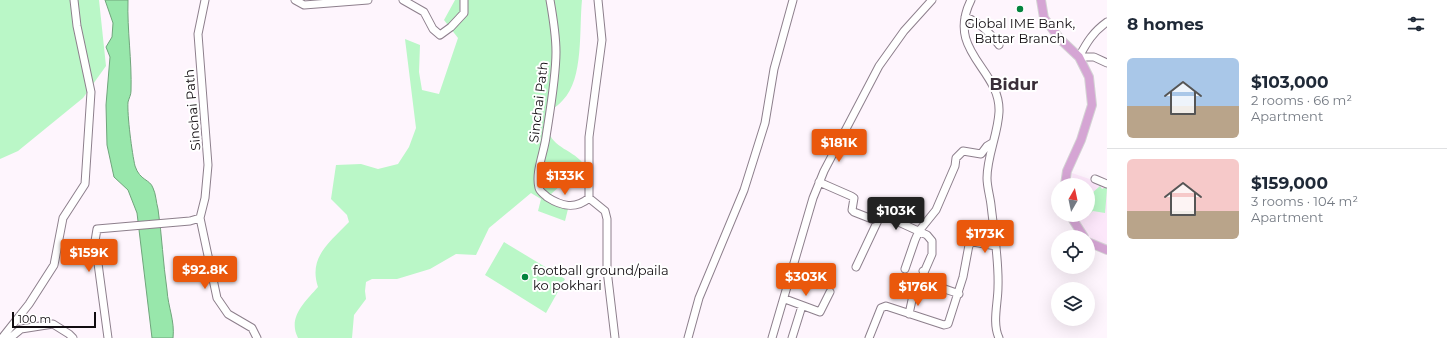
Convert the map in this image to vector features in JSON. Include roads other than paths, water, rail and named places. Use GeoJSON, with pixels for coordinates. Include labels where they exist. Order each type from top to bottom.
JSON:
{"type":"FeatureCollection","features":[{"type":"Feature","properties":{"kind":"main road"},"geometry":{"type":"LineString","coordinates":[[1041,0],[1044,18],[1060,39],[1079,57],[1089,77],[1092,105],[1081,140],[1067,172],[1066,178]]}},
{"type":"Feature","properties":{"kind":"main road"},"geometry":{"type":"LineString","coordinates":[[1095,245],[1107,250]]}},
{"type":"Feature","properties":{"kind":"street"},"geometry":{"type":"LineString","coordinates":[[2,338],[29,304],[54,265],[63,218],[85,184],[91,92],[77,26],[74,0]]}},
{"type":"Feature","properties":{"kind":"street","name":"Sinchai Path"},"geometry":{"type":"LineString","coordinates":[[200,218],[205,198],[208,165],[198,34],[205,0]]}},
{"type":"Feature","properties":{"kind":"street"},"geometry":{"type":"LineString","coordinates":[[295,0],[304,5],[368,0]]}},
{"type":"Feature","properties":{"kind":"street"},"geometry":{"type":"LineString","coordinates":[[403,0],[424,12],[433,29],[440,35],[451,27],[464,13],[464,0]]}},
{"type":"Feature","properties":{"kind":"street","name":"Sinchai Path"},"geometry":{"type":"LineString","coordinates":[[550,0],[556,52],[546,138],[538,178],[539,188],[542,193],[560,205],[572,206],[582,204],[588,198]]}},
{"type":"Feature","properties":{"kind":"street"},"geometry":{"type":"LineString","coordinates":[[598,0],[602,40],[589,137],[588,198],[605,211],[607,219],[607,270],[615,338]]}},
{"type":"Feature","properties":{"kind":"street"},"geometry":{"type":"LineString","coordinates":[[688,338],[699,298],[744,190],[765,123],[774,69],[793,0]]}},
{"type":"Feature","properties":{"kind":"street"},"geometry":{"type":"LineString","coordinates":[[772,338],[819,182],[879,66],[904,31],[932,0]]}},
{"type":"Feature","properties":{"kind":"street"},"geometry":{"type":"LineString","coordinates":[[971,0],[965,18],[964,39],[990,82],[997,99],[999,112],[992,143],[987,178],[996,246],[998,286],[995,327],[999,338]]}},
{"type":"Feature","properties":{"kind":"street"},"geometry":{"type":"LineString","coordinates":[[965,18],[972,19],[987,30],[999,45]]}},
{"type":"Feature","properties":{"kind":"street"},"geometry":{"type":"LineString","coordinates":[[1107,22],[1088,38],[1079,57],[1094,57],[1107,63]]}},
{"type":"Feature","properties":{"kind":"street"},"geometry":{"type":"LineString","coordinates":[[905,269],[919,231],[936,210],[959,154],[963,151],[981,154],[987,146],[992,143]]}},
{"type":"Feature","properties":{"kind":"street"},"geometry":{"type":"LineString","coordinates":[[1095,179],[1107,184]]}},
{"type":"Feature","properties":{"kind":"street"},"geometry":{"type":"LineString","coordinates":[[819,182],[854,198],[852,210],[877,222]]}},
{"type":"Feature","properties":{"kind":"street"},"geometry":{"type":"LineString","coordinates":[[856,267],[880,214],[927,235],[932,241],[932,254],[923,271],[912,300],[909,314]]}},
{"type":"Feature","properties":{"kind":"street"},"geometry":{"type":"LineString","coordinates":[[108,338],[95,242],[97,229],[190,221],[200,218],[217,298],[228,314],[252,328],[257,338]]}},
{"type":"Feature","properties":{"kind":"street"},"geometry":{"type":"LineString","coordinates":[[869,338],[881,308],[886,306],[944,326],[948,324],[958,294],[970,243],[996,246]]}},
{"type":"Feature","properties":{"kind":"street"},"geometry":{"type":"LineString","coordinates":[[923,271],[926,280],[934,286],[958,294]]}},
{"type":"Feature","properties":{"kind":"street"},"geometry":{"type":"LineString","coordinates":[[784,299],[820,312],[830,292]]}},
{"type":"Feature","properties":{"kind":"street"},"geometry":{"type":"LineString","coordinates":[[792,338],[802,306]]}},
{"type":"Feature","properties":{"kind":"street"},"geometry":{"type":"LineString","coordinates":[[10,338],[21,329],[53,324],[70,334],[73,338]]}},
{"type":"Feature","properties":{"kind":"place","name":"Global IME Bank, Battar Branch"},"geometry":{"type":"Point","coordinates":[1020,9]}},
{"type":"Feature","properties":{"kind":"place","name":"football ground/paila ko pokhari"},"geometry":{"type":"Point","coordinates":[525,277]}},
{"type":"Feature","properties":{"kind":"district","name":"Bidur"},"geometry":{"type":"Point","coordinates":[1014,84]}}]}
